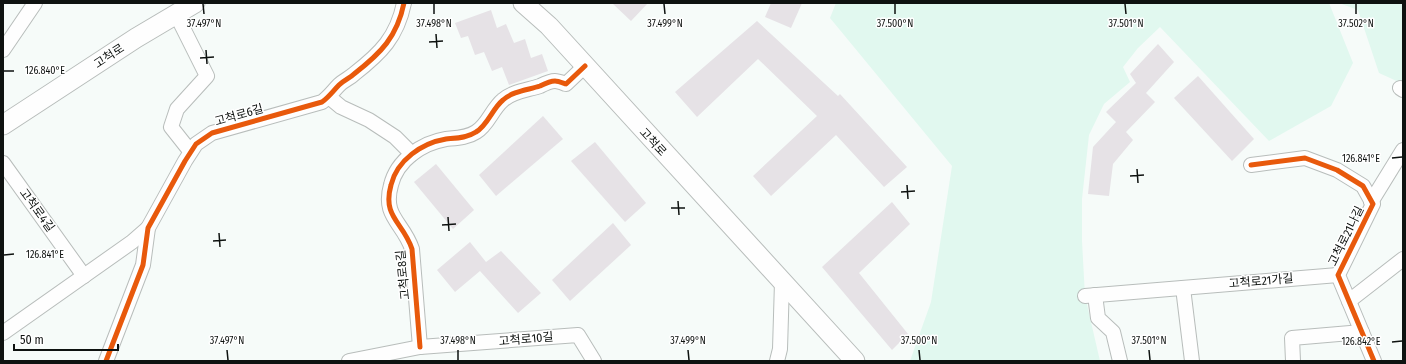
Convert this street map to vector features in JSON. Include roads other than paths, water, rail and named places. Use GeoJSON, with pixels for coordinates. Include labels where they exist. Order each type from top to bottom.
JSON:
{"type":"FeatureCollection","features":[{"type":"Feature","properties":{"kind":"main road","name":"고척로"},"geometry":{"type":"LineString","coordinates":[[3,125],[136,38],[195,3]]}},
{"type":"Feature","properties":{"kind":"main road","name":"고척로"},"geometry":{"type":"LineString","coordinates":[[522,3],[549,26],[855,361]]}},
{"type":"Feature","properties":{"kind":"street"},"geometry":{"type":"LineString","coordinates":[[3,50],[35,3]]}},
{"type":"Feature","properties":{"kind":"street","name":"고척로6길"},"geometry":{"type":"LineString","coordinates":[[106,361],[143,265],[148,228],[190,151],[196,144],[212,133],[322,102],[329,97],[340,84],[355,74],[385,47],[400,22],[404,3]]}},
{"type":"Feature","properties":{"kind":"street"},"geometry":{"type":"LineString","coordinates":[[176,14],[207,76],[177,109],[171,127],[190,151]]}},
{"type":"Feature","properties":{"kind":"street","name":"고척로8길"},"geometry":{"type":"LineString","coordinates":[[420,347],[412,249],[408,238],[391,212],[388,201],[391,184],[398,170],[406,158],[430,144],[445,139],[462,137],[476,133],[503,99],[516,92],[555,81],[566,84],[585,66]]}},
{"type":"Feature","properties":{"kind":"street"},"geometry":{"type":"LineString","coordinates":[[329,97],[341,107],[369,120],[395,137],[412,154]]}},
{"type":"Feature","properties":{"kind":"street","name":"고척로21나길"},"geometry":{"type":"LineString","coordinates":[[1371,202],[1402,153]]}},
{"type":"Feature","properties":{"kind":"street","name":"고척로21나길"},"geometry":{"type":"LineString","coordinates":[[1251,165],[1305,158],[1337,170],[1363,186],[1373,204],[1338,275],[1374,361]]}},
{"type":"Feature","properties":{"kind":"street","name":"고척로4길"},"geometry":{"type":"LineString","coordinates":[[3,163],[84,276]]}},
{"type":"Feature","properties":{"kind":"street"},"geometry":{"type":"LineString","coordinates":[[3,333],[132,242],[148,228]]}},
{"type":"Feature","properties":{"kind":"street"},"geometry":{"type":"LineString","coordinates":[[1349,301],[1403,259]]}},
{"type":"Feature","properties":{"kind":"street","name":"고척로21가길"},"geometry":{"type":"LineString","coordinates":[[1120,361],[1113,332],[1098,318],[1090,296],[1338,275]]}},
{"type":"Feature","properties":{"kind":"street"},"geometry":{"type":"LineString","coordinates":[[777,361],[780,349],[782,282]]}},
{"type":"Feature","properties":{"kind":"street"},"geometry":{"type":"LineString","coordinates":[[1183,288],[1192,361]]}},
{"type":"Feature","properties":{"kind":"street"},"geometry":{"type":"LineString","coordinates":[[1293,361],[1292,338],[1362,332]]}},
{"type":"Feature","properties":{"kind":"street","name":"고척로10길"},"geometry":{"type":"LineString","coordinates":[[349,361],[420,347],[578,335],[594,361]]}}]}
